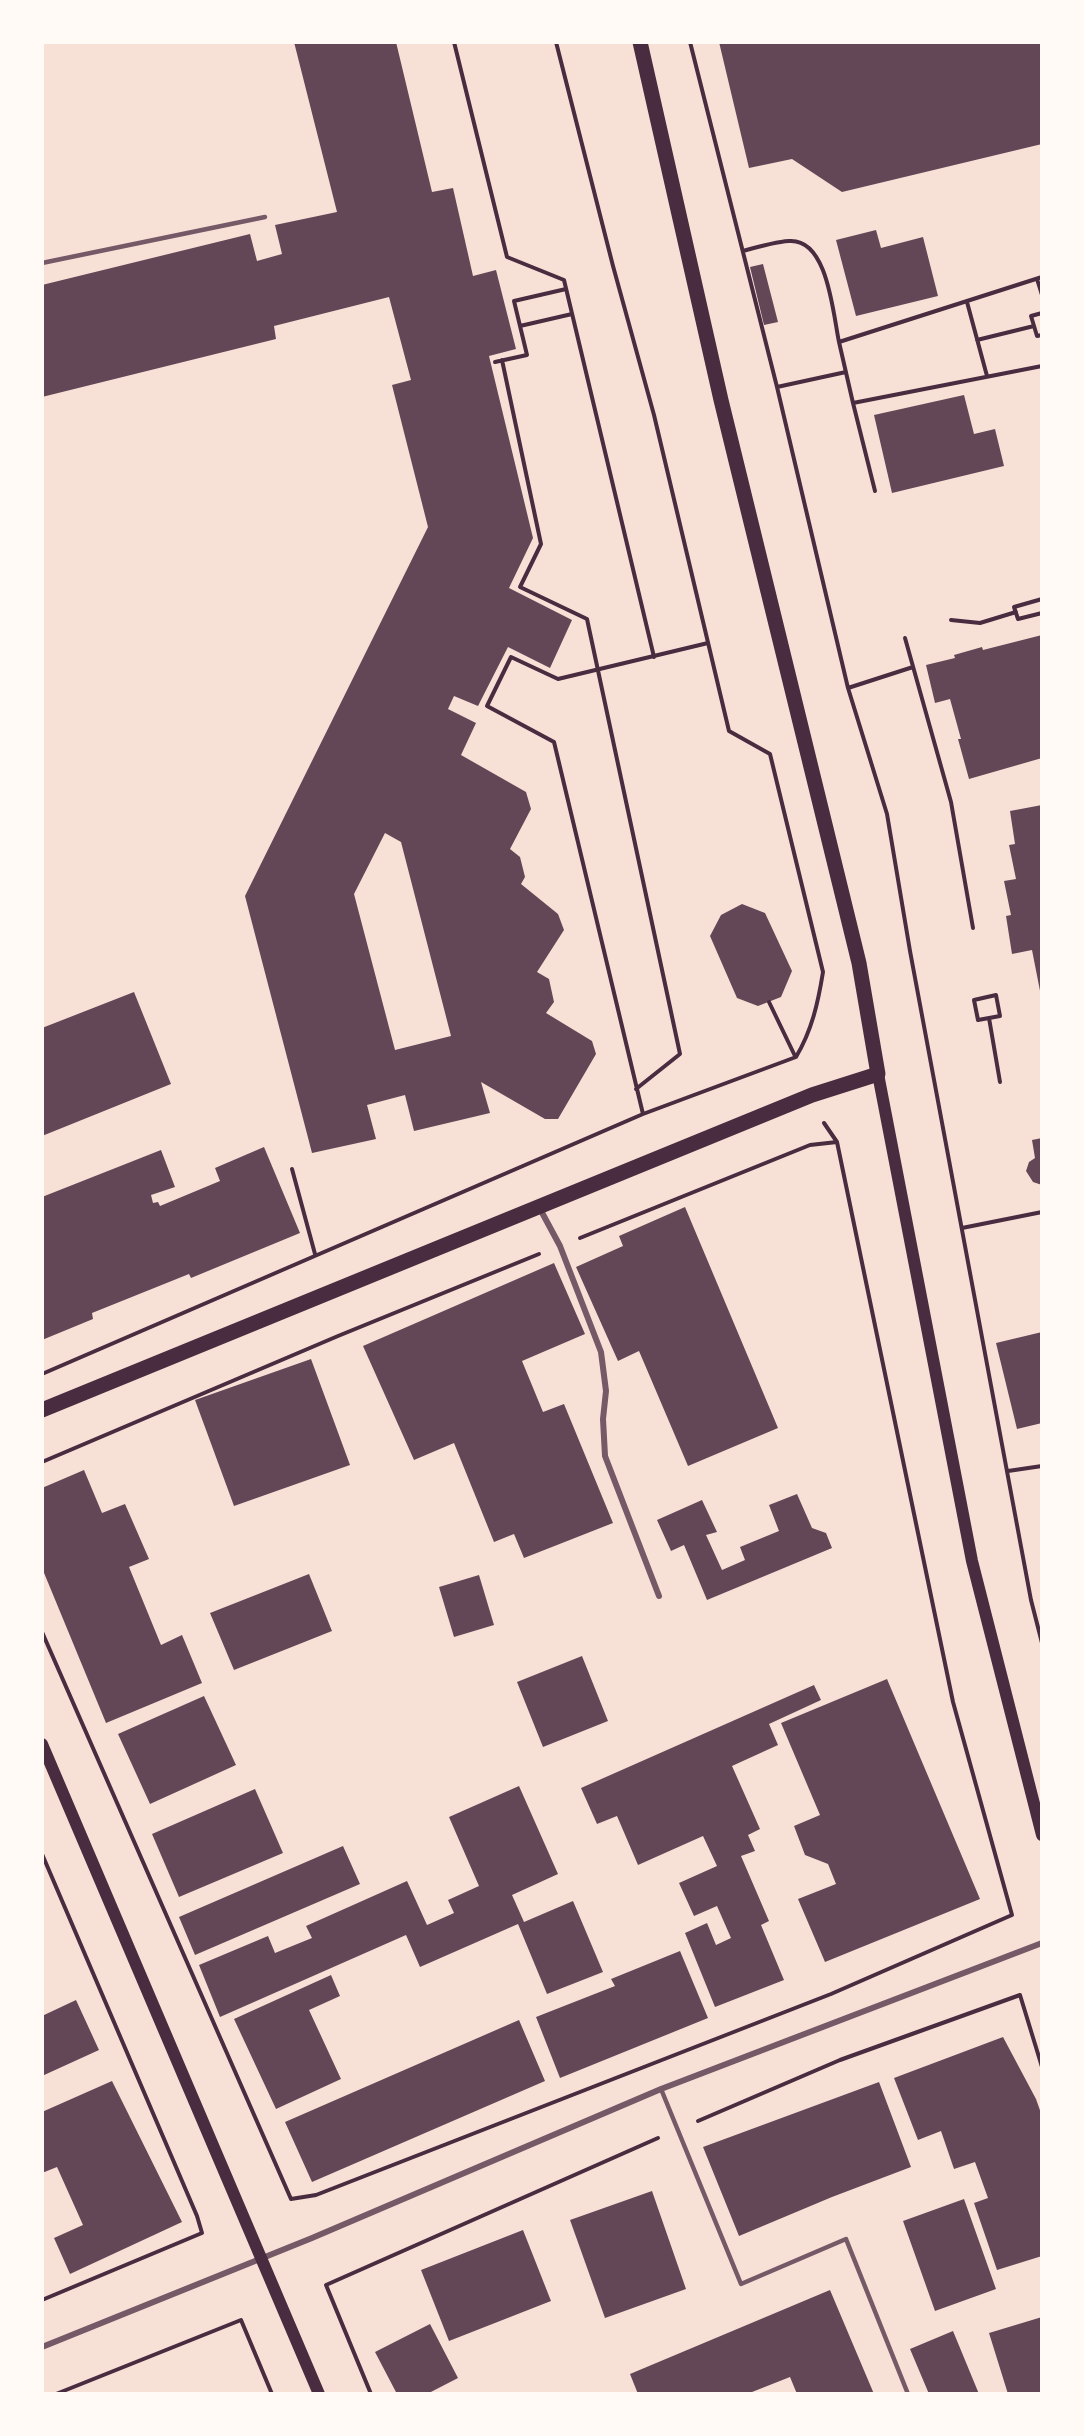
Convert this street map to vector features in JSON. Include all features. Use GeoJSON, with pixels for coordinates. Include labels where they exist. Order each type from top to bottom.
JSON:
{"type":"FeatureCollection","features":[{"type":"Feature","properties":{"kind":"main road"},"geometry":{"type":"LineString","coordinates":[[640,42],[722,400],[859,963],[878,1074],[972,1561],[1042,1835]]}},
{"type":"Feature","properties":{"kind":"main road"},"geometry":{"type":"LineString","coordinates":[[42,1410],[812,1095],[878,1074]]}},
{"type":"Feature","properties":{"kind":"main road"},"geometry":{"type":"LineString","coordinates":[[42,1744],[319,2394]]}},
{"type":"Feature","properties":{"kind":"street"},"geometry":{"type":"LineString","coordinates":[[539,1206],[560,1246],[601,1352],[606,1390],[603,1419],[605,1456],[658,1596]]}},
{"type":"Feature","properties":{"kind":"street"},"geometry":{"type":"LineString","coordinates":[[42,2347],[261,2259],[661,2090],[1042,1942]]}},
{"type":"Feature","properties":{"kind":"lane"},"geometry":{"type":"LineString","coordinates":[[42,263],[265,217]]}},
{"type":"Feature","properties":{"kind":"lane"},"geometry":{"type":"LineString","coordinates":[[661,2090],[741,2284],[846,2239],[908,2394]]}},
{"type":"Feature","properties":{"kind":"path"},"geometry":{"type":"LineString","coordinates":[[454,42],[507,257],[564,280],[654,657]]}},
{"type":"Feature","properties":{"kind":"path"},"geometry":{"type":"LineString","coordinates":[[42,1374],[643,1114],[796,1057],[809,1035],[819,1001],[824,972],[770,754],[729,731],[654,415],[610,255],[556,42]]}},
{"type":"Feature","properties":{"kind":"path"},"geometry":{"type":"LineString","coordinates":[[690,42],[777,387],[848,688],[887,814],[912,962],[1031,1600],[1042,1643]]}},
{"type":"Feature","properties":{"kind":"path"},"geometry":{"type":"LineString","coordinates":[[743,251],[791,240],[805,244],[815,252],[822,265],[875,491]]}},
{"type":"Feature","properties":{"kind":"path"},"geometry":{"type":"LineString","coordinates":[[839,342],[1040,278],[1042,295]]}},
{"type":"Feature","properties":{"kind":"path"},"geometry":{"type":"LineString","coordinates":[[495,362],[527,355],[514,301],[566,289]]}},
{"type":"Feature","properties":{"kind":"path"},"geometry":{"type":"LineString","coordinates":[[967,302],[987,376]]}},
{"type":"Feature","properties":{"kind":"path"},"geometry":{"type":"LineString","coordinates":[[1042,313],[1031,316],[1037,336],[1042,335]]}},
{"type":"Feature","properties":{"kind":"path"},"geometry":{"type":"LineString","coordinates":[[520,326],[572,314]]}},
{"type":"Feature","properties":{"kind":"path"},"geometry":{"type":"LineString","coordinates":[[977,340],[1034,326]]}},
{"type":"Feature","properties":{"kind":"path"},"geometry":{"type":"LineString","coordinates":[[502,360],[541,544],[520,587],[587,619],[680,1054],[636,1089]]}},
{"type":"Feature","properties":{"kind":"path"},"geometry":{"type":"LineString","coordinates":[[854,403],[1042,366]]}},
{"type":"Feature","properties":{"kind":"path"},"geometry":{"type":"LineString","coordinates":[[777,387],[846,372]]}},
{"type":"Feature","properties":{"kind":"path"},"geometry":{"type":"LineString","coordinates":[[1042,599],[1014,607],[1018,620],[1042,613]]}},
{"type":"Feature","properties":{"kind":"path"},"geometry":{"type":"LineString","coordinates":[[951,620],[980,623],[1016,612]]}},
{"type":"Feature","properties":{"kind":"path"},"geometry":{"type":"LineString","coordinates":[[905,638],[951,802],[973,928]]}},
{"type":"Feature","properties":{"kind":"path"},"geometry":{"type":"LineString","coordinates":[[643,1114],[554,742],[487,706],[511,657],[558,680],[708,644]]}},
{"type":"Feature","properties":{"kind":"path"},"geometry":{"type":"LineString","coordinates":[[848,688],[913,667]]}},
{"type":"Feature","properties":{"kind":"path"},"geometry":{"type":"LineString","coordinates":[[996,995],[1000,1016],[989,1018],[978,1020],[974,1000],[996,995]]}},
{"type":"Feature","properties":{"kind":"path"},"geometry":{"type":"LineString","coordinates":[[769,1002],[796,1057]]}},
{"type":"Feature","properties":{"kind":"path"},"geometry":{"type":"LineString","coordinates":[[989,1018],[1000,1082]]}},
{"type":"Feature","properties":{"kind":"path"},"geometry":{"type":"LineString","coordinates":[[42,1632],[291,2199],[316,2195],[831,1994],[1012,1916],[953,1702],[837,1142],[824,1123]]}},
{"type":"Feature","properties":{"kind":"path"},"geometry":{"type":"LineString","coordinates":[[42,1462],[338,1336],[810,1145],[837,1142]]}},
{"type":"Feature","properties":{"kind":"path"},"geometry":{"type":"LineString","coordinates":[[292,1169],[315,1254]]}},
{"type":"Feature","properties":{"kind":"path"},"geometry":{"type":"LineString","coordinates":[[962,1228],[1042,1212]]}},
{"type":"Feature","properties":{"kind":"path"},"geometry":{"type":"LineString","coordinates":[[1008,1471],[1042,1466]]}},
{"type":"Feature","properties":{"kind":"path"},"geometry":{"type":"LineString","coordinates":[[42,1854],[197,2216],[202,2233],[42,2300]]}},
{"type":"Feature","properties":{"kind":"path"},"geometry":{"type":"LineString","coordinates":[[371,2394],[326,2285],[840,2060],[1020,1995],[1042,2067]]}},
{"type":"Feature","properties":{"kind":"path"},"geometry":{"type":"LineString","coordinates":[[56,2394],[241,2320],[272,2394]]}},
{"type":"Feature","properties":{"kind":"building"},"geometry":{"type":"Polygon","coordinates":[[[294,42],[396,42],[432,192],[453,188],[473,276],[496,270],[516,349],[489,356],[533,538],[509,588],[572,620],[550,668],[508,647],[478,706],[454,696],[448,709],[476,723],[461,755],[526,792],[531,809],[510,849],[520,857],[525,877],[521,884],[558,914],[564,930],[537,972],[549,979],[554,1002],[546,1013],[592,1041],[596,1054],[558,1119],[545,1119],[481,1082],[490,1113],[414,1131],[405,1095],[367,1105],[376,1139],[312,1153],[245,896],[428,527],[392,385],[411,380],[389,297],[274,326],[276,339],[42,397],[42,285],[250,234],[257,261],[282,254],[275,225],[337,212],[294,42]],[[385,833],[354,894],[395,1050],[451,1036],[401,842],[385,833]]]}},
{"type":"Feature","properties":{"kind":"building"},"geometry":{"type":"Polygon","coordinates":[[[719,42],[1042,42],[1042,144],[842,192],[792,159],[749,168],[719,42]]]}},
{"type":"Feature","properties":{"kind":"building"},"geometry":{"type":"Polygon","coordinates":[[[876,230],[881,248],[923,237],[938,296],[856,316],[836,240],[876,230]]]}},
{"type":"Feature","properties":{"kind":"building"},"geometry":{"type":"Polygon","coordinates":[[[763,264],[778,322],[764,325],[750,267],[763,264]]]}},
{"type":"Feature","properties":{"kind":"building"},"geometry":{"type":"Polygon","coordinates":[[[964,395],[974,434],[995,429],[1004,466],[892,493],[874,415],[964,395]]]}},
{"type":"Feature","properties":{"kind":"building"},"geometry":{"type":"Polygon","coordinates":[[[1042,635],[1042,758],[969,779],[950,699],[935,703],[926,665],[955,658],[954,655],[982,647],[983,650],[1042,635]]]}},
{"type":"Feature","properties":{"kind":"building"},"geometry":{"type":"Polygon","coordinates":[[[1042,805],[1041,996],[1032,950],[1012,954],[1006,916],[1011,915],[1004,881],[1016,879],[1009,845],[1015,844],[1010,811],[1042,805]]]}},
{"type":"Feature","properties":{"kind":"building"},"geometry":{"type":"Polygon","coordinates":[[[742,904],[765,913],[792,971],[781,997],[758,1006],[737,998],[710,936],[721,915],[742,904]]]}},
{"type":"Feature","properties":{"kind":"building"},"geometry":{"type":"Polygon","coordinates":[[[134,992],[171,1084],[42,1136],[42,1028],[134,992]]]}},
{"type":"Feature","properties":{"kind":"building"},"geometry":{"type":"Polygon","coordinates":[[[1042,1138],[1042,1185],[1033,1182],[1026,1171],[1029,1162],[1035,1158],[1032,1140],[1042,1138]]]}},
{"type":"Feature","properties":{"kind":"building"},"geometry":{"type":"Polygon","coordinates":[[[264,1147],[300,1233],[191,1278],[189,1274],[92,1313],[93,1319],[42,1340],[42,1197],[161,1150],[175,1187],[151,1195],[153,1203],[158,1202],[160,1206],[220,1181],[215,1168],[264,1147]]]}},
{"type":"Feature","properties":{"kind":"building"},"geometry":{"type":"Polygon","coordinates":[[[685,1207],[778,1428],[688,1466],[639,1351],[618,1361],[576,1267],[623,1246],[619,1236],[685,1207]]]}},
{"type":"Feature","properties":{"kind":"building"},"geometry":{"type":"Polygon","coordinates":[[[554,1263],[585,1334],[522,1361],[543,1412],[564,1404],[613,1523],[524,1558],[514,1534],[494,1542],[454,1443],[414,1460],[363,1346],[554,1263]]]}},
{"type":"Feature","properties":{"kind":"building"},"geometry":{"type":"Polygon","coordinates":[[[1042,1332],[1042,1423],[1017,1429],[996,1343],[1042,1332]]]}},
{"type":"Feature","properties":{"kind":"building"},"geometry":{"type":"Polygon","coordinates":[[[311,1359],[350,1465],[234,1506],[195,1400],[311,1359]]]}},
{"type":"Feature","properties":{"kind":"building"},"geometry":{"type":"Polygon","coordinates":[[[84,1470],[102,1513],[125,1504],[149,1559],[129,1567],[161,1645],[182,1635],[202,1683],[106,1723],[42,1568],[42,1488],[84,1470]]]}},
{"type":"Feature","properties":{"kind":"building"},"geometry":{"type":"Polygon","coordinates":[[[797,1494],[812,1528],[826,1533],[832,1548],[707,1600],[684,1545],[671,1551],[657,1520],[702,1500],[717,1532],[706,1535],[722,1570],[745,1560],[740,1547],[779,1531],[769,1505],[797,1494]]]}},
{"type":"Feature","properties":{"kind":"building"},"geometry":{"type":"Polygon","coordinates":[[[309,1574],[332,1631],[234,1670],[210,1613],[309,1574]]]}},
{"type":"Feature","properties":{"kind":"building"},"geometry":{"type":"Polygon","coordinates":[[[479,1575],[494,1625],[454,1637],[439,1587],[479,1575]]]}},
{"type":"Feature","properties":{"kind":"building"},"geometry":{"type":"Polygon","coordinates":[[[582,1656],[608,1721],[543,1747],[517,1682],[582,1656]]]}},
{"type":"Feature","properties":{"kind":"building"},"geometry":{"type":"Polygon","coordinates":[[[887,1679],[980,1899],[825,1962],[798,1899],[836,1884],[828,1864],[805,1855],[794,1826],[820,1815],[781,1723],[887,1679]]]}},
{"type":"Feature","properties":{"kind":"building"},"geometry":{"type":"Polygon","coordinates":[[[814,1685],[821,1700],[769,1724],[778,1745],[732,1766],[760,1829],[748,1835],[755,1851],[741,1856],[769,1921],[761,1925],[784,1980],[715,2007],[685,1933],[707,1923],[716,1945],[731,1938],[717,1906],[694,1916],[679,1883],[717,1866],[703,1836],[638,1865],[617,1816],[597,1824],[581,1788],[814,1685]]]}},
{"type":"Feature","properties":{"kind":"building"},"geometry":{"type":"Polygon","coordinates":[[[204,1696],[236,1765],[150,1804],[118,1734],[204,1696]]]}},
{"type":"Feature","properties":{"kind":"building"},"geometry":{"type":"Polygon","coordinates":[[[519,1786],[558,1874],[512,1895],[524,1922],[573,1901],[603,1972],[547,1994],[518,1924],[420,1967],[406,1935],[220,2017],[199,1965],[268,1936],[275,1953],[312,1938],[306,1926],[407,1881],[427,1925],[454,1913],[448,1900],[479,1886],[449,1817],[519,1786]]]}},
{"type":"Feature","properties":{"kind":"building"},"geometry":{"type":"Polygon","coordinates":[[[255,1789],[283,1853],[179,1897],[152,1834],[255,1789]]]}},
{"type":"Feature","properties":{"kind":"building"},"geometry":{"type":"Polygon","coordinates":[[[343,1846],[360,1884],[195,1955],[179,1917],[343,1846]]]}},
{"type":"Feature","properties":{"kind":"building"},"geometry":{"type":"Polygon","coordinates":[[[680,1951],[708,2018],[560,2078],[536,2017],[615,1986],[611,1979],[680,1951]]]}},
{"type":"Feature","properties":{"kind":"building"},"geometry":{"type":"Polygon","coordinates":[[[331,1975],[340,1996],[309,2010],[341,2079],[276,2109],[234,2019],[331,1975]]]}},
{"type":"Feature","properties":{"kind":"building"},"geometry":{"type":"Polygon","coordinates":[[[76,2000],[99,2050],[42,2076],[42,2016],[76,2000]]]}},
{"type":"Feature","properties":{"kind":"building"},"geometry":{"type":"Polygon","coordinates":[[[519,2020],[545,2081],[312,2182],[285,2122],[519,2020]]]}},
{"type":"Feature","properties":{"kind":"building"},"geometry":{"type":"Polygon","coordinates":[[[1003,2037],[1036,2099],[1042,2116],[1042,2256],[997,2270],[974,2203],[988,2198],[975,2162],[954,2169],[941,2131],[918,2140],[894,2078],[1003,2037]]]}},
{"type":"Feature","properties":{"kind":"building"},"geometry":{"type":"Polygon","coordinates":[[[112,2081],[182,2222],[70,2274],[54,2238],[83,2225],[57,2167],[42,2173],[42,2112],[112,2081]]]}},
{"type":"Feature","properties":{"kind":"building"},"geometry":{"type":"Polygon","coordinates":[[[879,2082],[911,2167],[739,2236],[703,2147],[879,2082]]]}},
{"type":"Feature","properties":{"kind":"building"},"geometry":{"type":"Polygon","coordinates":[[[652,2191],[686,2289],[605,2318],[570,2220],[652,2191]]]}},
{"type":"Feature","properties":{"kind":"building"},"geometry":{"type":"Polygon","coordinates":[[[964,2199],[996,2289],[935,2311],[903,2221],[964,2199]]]}},
{"type":"Feature","properties":{"kind":"building"},"geometry":{"type":"Polygon","coordinates":[[[523,2230],[551,2301],[449,2341],[421,2270],[523,2230]]]}},
{"type":"Feature","properties":{"kind":"building"},"geometry":{"type":"Polygon","coordinates":[[[830,2290],[874,2394],[797,2394],[790,2377],[747,2394],[638,2394],[630,2374],[830,2290]]]}},
{"type":"Feature","properties":{"kind":"building"},"geometry":{"type":"Polygon","coordinates":[[[1042,2317],[1042,2394],[1008,2394],[989,2333],[1042,2317]]]}},
{"type":"Feature","properties":{"kind":"building"},"geometry":{"type":"Polygon","coordinates":[[[430,2324],[458,2378],[427,2394],[397,2394],[375,2352],[430,2324]]]}},
{"type":"Feature","properties":{"kind":"building"},"geometry":{"type":"Polygon","coordinates":[[[953,2331],[979,2394],[929,2394],[910,2349],[953,2331]]]}}]}
